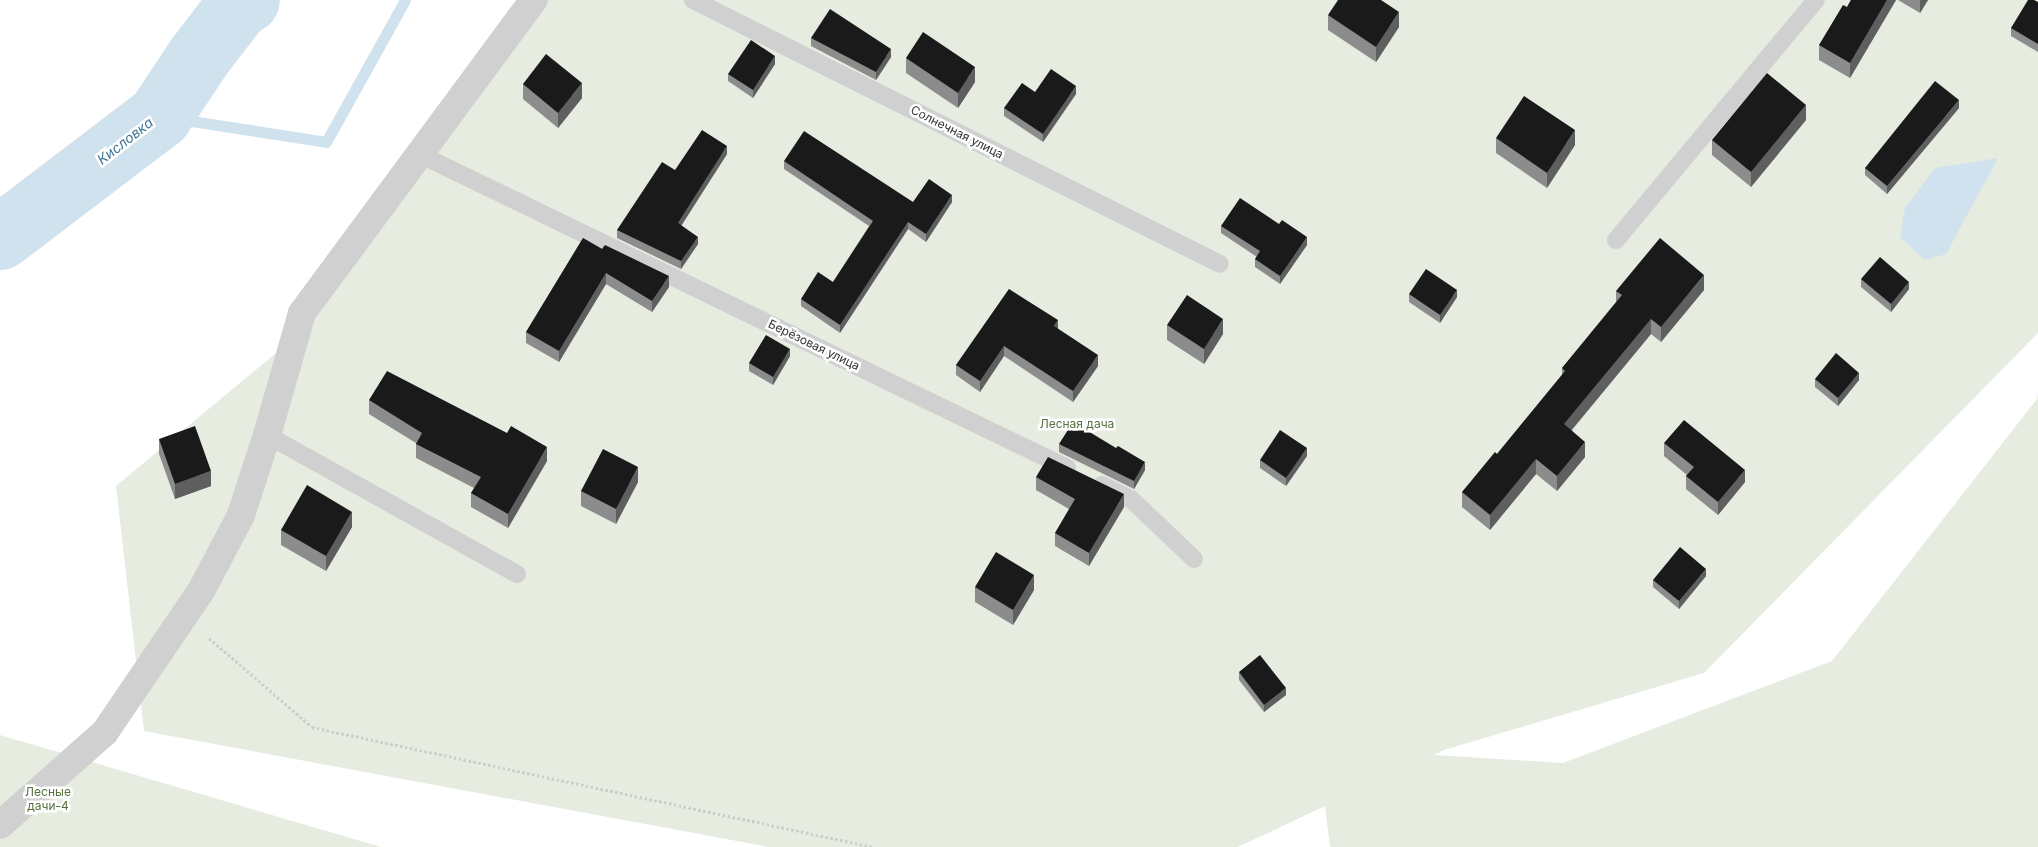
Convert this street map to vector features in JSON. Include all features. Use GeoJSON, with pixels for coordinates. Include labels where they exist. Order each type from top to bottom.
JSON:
{"type":"FeatureCollection","features":[{"type":"Feature","properties":{"kind":"street"},"geometry":{"type":"LineString","coordinates":[[0,825],[105,732],[201,591],[241,515],[267,435],[302,314],[534,0]]}},
{"type":"Feature","properties":{"kind":"lane","name":"Солнечная улица"},"geometry":{"type":"LineString","coordinates":[[693,0],[1220,264]]}},
{"type":"Feature","properties":{"kind":"lane"},"geometry":{"type":"LineString","coordinates":[[1616,240],[1816,0]]}},
{"type":"Feature","properties":{"kind":"lane","name":"Берёзовая улица"},"geometry":{"type":"LineString","coordinates":[[419,154],[1131,499],[1194,559]]}},
{"type":"Feature","properties":{"kind":"lane"},"geometry":{"type":"LineString","coordinates":[[267,435],[517,574]]}},
{"type":"Feature","properties":{"kind":"path"},"geometry":{"type":"LineString","coordinates":[[184,616],[312,727],[873,847]]}},
{"type":"Feature","properties":{"kind":"green space","name":"Лесная дача"},"geometry":{"type":"Polygon","coordinates":[[[547,0],[2038,0],[2038,333],[1704,673],[1444,750],[1434,755],[1563,763],[1832,661],[2037,399],[2038,393],[2038,847],[1330,847],[1325,806],[1238,847],[769,847],[144,731],[116,486],[312,323],[547,0]]]}},
{"type":"Feature","properties":{"kind":"green space","name":"Лесные дачи-4"},"geometry":{"type":"Polygon","coordinates":[[[0,735],[381,847],[0,847],[0,735]]]}},
{"type":"Feature","properties":{"kind":"water"},"geometry":{"type":"Polygon","coordinates":[[[1998,158],[1946,254],[1925,260],[1900,237],[1905,208],[1935,168],[1998,158]]]}},
{"type":"Feature","properties":{"kind":"building"},"geometry":{"type":"Polygon","coordinates":[[[1338,0],[1381,0],[1399,12],[1376,47],[1328,15],[1338,0]]]}},
{"type":"Feature","properties":{"kind":"building"},"geometry":{"type":"Polygon","coordinates":[[[1851,0],[1887,0],[1850,63],[1819,45],[1843,5],[1847,7],[1851,0]]]}},
{"type":"Feature","properties":{"kind":"building"},"geometry":{"type":"Polygon","coordinates":[[[2028,0],[2038,2],[2038,44],[2011,28],[2028,0]]]}},
{"type":"Feature","properties":{"kind":"building"},"geometry":{"type":"Polygon","coordinates":[[[830,9],[891,49],[876,72],[811,38],[830,9]]]}},
{"type":"Feature","properties":{"kind":"building"},"geometry":{"type":"Polygon","coordinates":[[[923,32],[975,67],[958,93],[906,58],[923,32]]]}},
{"type":"Feature","properties":{"kind":"building"},"geometry":{"type":"Polygon","coordinates":[[[751,40],[775,56],[753,90],[728,74],[751,40]]]}},
{"type":"Feature","properties":{"kind":"building"},"geometry":{"type":"Polygon","coordinates":[[[546,54],[582,83],[558,113],[523,84],[546,54]]]}},
{"type":"Feature","properties":{"kind":"building"},"geometry":{"type":"Polygon","coordinates":[[[1051,69],[1076,86],[1043,134],[1004,108],[1022,83],[1035,92],[1051,69]]]}},
{"type":"Feature","properties":{"kind":"building"},"geometry":{"type":"Polygon","coordinates":[[[1767,73],[1806,105],[1751,172],[1712,140],[1767,73]]]}},
{"type":"Feature","properties":{"kind":"building"},"geometry":{"type":"Polygon","coordinates":[[[1935,81],[1959,100],[1887,186],[1865,168],[1935,81]]]}},
{"type":"Feature","properties":{"kind":"building"},"geometry":{"type":"Polygon","coordinates":[[[1524,96],[1575,130],[1547,173],[1496,138],[1524,96]]]}},
{"type":"Feature","properties":{"kind":"building"},"geometry":{"type":"Polygon","coordinates":[[[702,130],[727,146],[678,223],[698,237],[681,261],[617,230],[662,162],[675,170],[702,130]]]}},
{"type":"Feature","properties":{"kind":"building"},"geometry":{"type":"Polygon","coordinates":[[[804,131],[913,202],[929,179],[952,195],[926,234],[908,222],[840,325],[801,299],[818,272],[833,282],[873,221],[784,161],[804,131]]]}},
{"type":"Feature","properties":{"kind":"building"},"geometry":{"type":"Polygon","coordinates":[[[1240,198],[1279,224],[1282,220],[1307,237],[1280,276],[1255,259],[1260,251],[1221,226],[1240,198]]]}},
{"type":"Feature","properties":{"kind":"building"},"geometry":{"type":"Polygon","coordinates":[[[583,238],[602,249],[605,245],[669,276],[652,301],[606,273],[559,351],[526,332],[583,238]]]}},
{"type":"Feature","properties":{"kind":"building"},"geometry":{"type":"Polygon","coordinates":[[[1660,238],[1704,275],[1661,327],[1651,319],[1564,424],[1585,442],[1557,476],[1536,459],[1490,515],[1462,492],[1495,452],[1497,454],[1565,371],[1562,368],[1622,295],[1616,291],[1660,238]]]}},
{"type":"Feature","properties":{"kind":"building"},"geometry":{"type":"Polygon","coordinates":[[[1880,257],[1909,282],[1891,304],[1861,279],[1880,257]]]}},
{"type":"Feature","properties":{"kind":"building"},"geometry":{"type":"Polygon","coordinates":[[[1426,269],[1457,290],[1440,315],[1409,294],[1426,269]]]}},
{"type":"Feature","properties":{"kind":"building"},"geometry":{"type":"Polygon","coordinates":[[[1009,289],[1058,320],[1054,326],[1098,355],[1073,391],[1004,346],[980,381],[956,365],[1009,289]]]}},
{"type":"Feature","properties":{"kind":"building"},"geometry":{"type":"Polygon","coordinates":[[[1187,295],[1223,319],[1204,349],[1167,325],[1187,295]]]}},
{"type":"Feature","properties":{"kind":"building"},"geometry":{"type":"Polygon","coordinates":[[[766,335],[790,349],[773,377],[749,363],[766,335]]]}},
{"type":"Feature","properties":{"kind":"building"},"geometry":{"type":"Polygon","coordinates":[[[1836,353],[1859,373],[1838,398],[1815,379],[1836,353]]]}},
{"type":"Feature","properties":{"kind":"building"},"geometry":{"type":"Polygon","coordinates":[[[387,371],[507,433],[511,426],[547,447],[508,514],[471,493],[481,477],[416,444],[422,433],[369,400],[387,371]]]}},
{"type":"Feature","properties":{"kind":"building"},"geometry":{"type":"Polygon","coordinates":[[[1684,420],[1745,470],[1718,502],[1686,476],[1694,467],[1664,443],[1684,420]]]}},
{"type":"Feature","properties":{"kind":"building"},"geometry":{"type":"Polygon","coordinates":[[[1073,422],[1116,448],[1118,446],[1145,462],[1134,481],[1059,444],[1073,422]]]}},
{"type":"Feature","properties":{"kind":"building"},"geometry":{"type":"Polygon","coordinates":[[[195,426],[211,471],[175,484],[159,439],[195,426]]]}},
{"type":"Feature","properties":{"kind":"building"},"geometry":{"type":"Polygon","coordinates":[[[1280,430],[1307,448],[1286,478],[1260,460],[1280,430]]]}},
{"type":"Feature","properties":{"kind":"building"},"geometry":{"type":"Polygon","coordinates":[[[603,449],[638,467],[616,509],[581,491],[603,449]]]}},
{"type":"Feature","properties":{"kind":"building"},"geometry":{"type":"Polygon","coordinates":[[[1048,457],[1124,494],[1089,553],[1055,533],[1075,499],[1036,477],[1048,457]]]}},
{"type":"Feature","properties":{"kind":"building"},"geometry":{"type":"Polygon","coordinates":[[[307,485],[352,512],[326,556],[281,530],[307,485]]]}},
{"type":"Feature","properties":{"kind":"building"},"geometry":{"type":"Polygon","coordinates":[[[1680,547],[1706,569],[1679,601],[1653,580],[1680,547]]]}},
{"type":"Feature","properties":{"kind":"building"},"geometry":{"type":"Polygon","coordinates":[[[996,552],[1034,575],[1013,610],[975,587],[996,552]]]}},
{"type":"Feature","properties":{"kind":"building"},"geometry":{"type":"Polygon","coordinates":[[[1260,655],[1286,688],[1264,705],[1239,672],[1260,655]]]}},
{"type":"Feature","properties":{"kind":"waterway","name":"Кисловка"},"geometry":{"type":"LineString","coordinates":[[0,237],[159,116],[198,57],[238,5],[247,0]]}},
{"type":"Feature","properties":{"kind":"waterway"},"geometry":{"type":"LineString","coordinates":[[159,116],[326,142],[405,0]]}}]}
